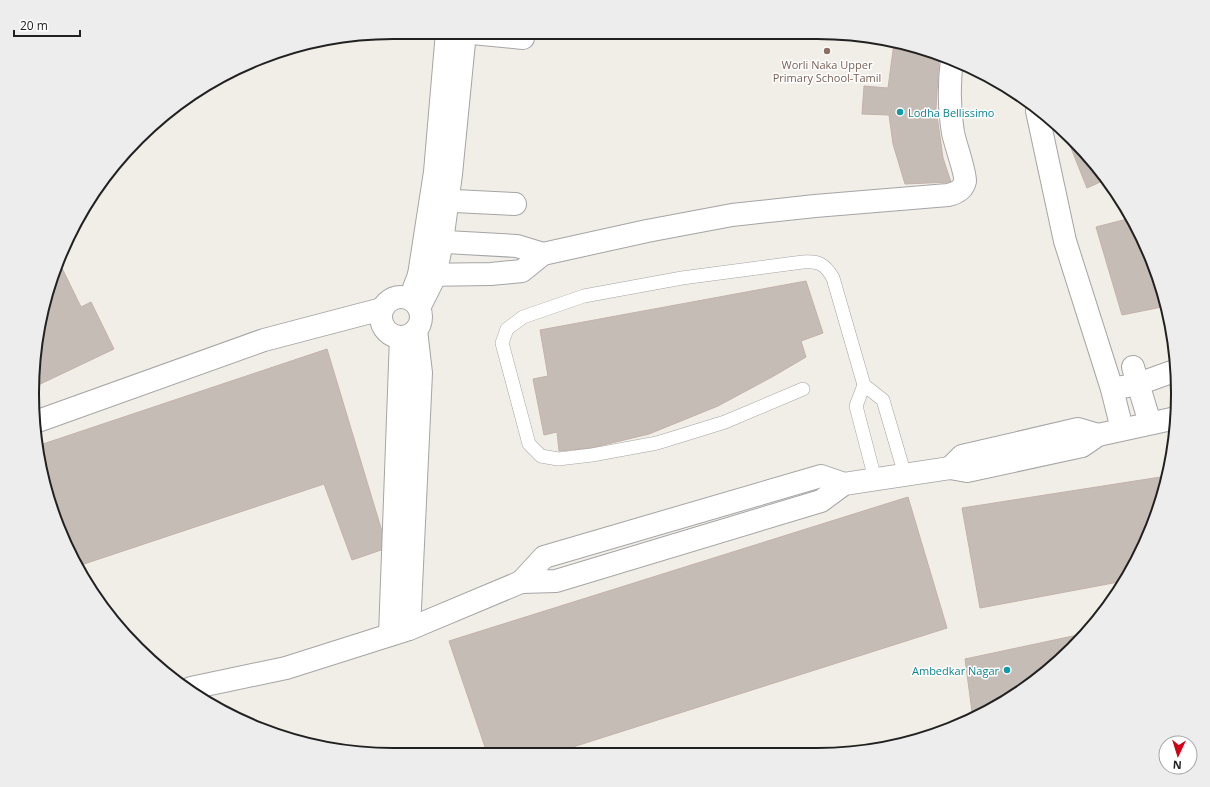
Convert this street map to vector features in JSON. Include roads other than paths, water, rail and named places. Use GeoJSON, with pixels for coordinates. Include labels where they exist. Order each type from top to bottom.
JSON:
{"type":"FeatureCollection","features":[{"type":"Feature","properties":{"kind":"street"},"geometry":{"type":"LineString","coordinates":[[448,39],[448,120]]}},
{"type":"Feature","properties":{"kind":"street"},"geometry":{"type":"LineString","coordinates":[[414,303],[427,275],[439,200],[448,120],[463,39]]}},
{"type":"Feature","properties":{"kind":"street"},"geometry":{"type":"LineString","coordinates":[[427,275],[491,274],[522,271],[543,254],[647,231],[732,215],[957,193],[963,188],[966,178],[953,133],[949,84],[951,66]]}},
{"type":"Feature","properties":{"kind":"street"},"geometry":{"type":"LineString","coordinates":[[1038,117],[1065,241],[1112,389],[1122,429]]}},
{"type":"Feature","properties":{"kind":"street"},"geometry":{"type":"LineString","coordinates":[[439,200],[515,204]]}},
{"type":"Feature","properties":{"kind":"street"},"geometry":{"type":"LineString","coordinates":[[433,241],[517,246],[543,254]]}},
{"type":"Feature","properties":{"kind":"street"},"geometry":{"type":"LineString","coordinates":[[397,296],[414,303],[421,314],[419,327],[408,334],[394,336],[383,328],[380,315],[382,309],[385,303],[397,296]]}},
{"type":"Feature","properties":{"kind":"street"},"geometry":{"type":"LineString","coordinates":[[40,420],[264,340],[382,309]]}},
{"type":"Feature","properties":{"kind":"street"},"geometry":{"type":"LineString","coordinates":[[399,632],[408,334]]}},
{"type":"Feature","properties":{"kind":"street"},"geometry":{"type":"LineString","coordinates":[[1112,389],[1136,375],[1170,371]]}},
{"type":"Feature","properties":{"kind":"street"},"geometry":{"type":"LineString","coordinates":[[1136,375],[1150,423]]}},
{"type":"Feature","properties":{"kind":"street"},"geometry":{"type":"LineString","coordinates":[[196,687],[286,668],[399,632],[521,582],[556,581],[821,501],[844,484],[950,468],[967,471],[1082,446],[1098,434],[1170,419]]}},
{"type":"Feature","properties":{"kind":"lane"},"geometry":{"type":"LineString","coordinates":[[803,389],[724,422],[657,443],[592,455],[558,459],[541,456],[529,444],[502,343],[507,329],[523,317],[584,296],[682,278],[803,262],[822,264],[829,270],[833,278],[864,385],[882,400],[905,475]]}},
{"type":"Feature","properties":{"kind":"lane"},"geometry":{"type":"LineString","coordinates":[[864,385],[856,406],[875,479]]}},
{"type":"Feature","properties":{"kind":"place","name":"Worli Naka Upper Primary School-Tamil"},"geometry":{"type":"Point","coordinates":[827,51]}},
{"type":"Feature","properties":{"kind":"place","name":"Lodha Bellissimo"},"geometry":{"type":"Point","coordinates":[900,112]}},
{"type":"Feature","properties":{"kind":"place","name":"Ambedkar Nagar"},"geometry":{"type":"Point","coordinates":[1007,670]}}]}
